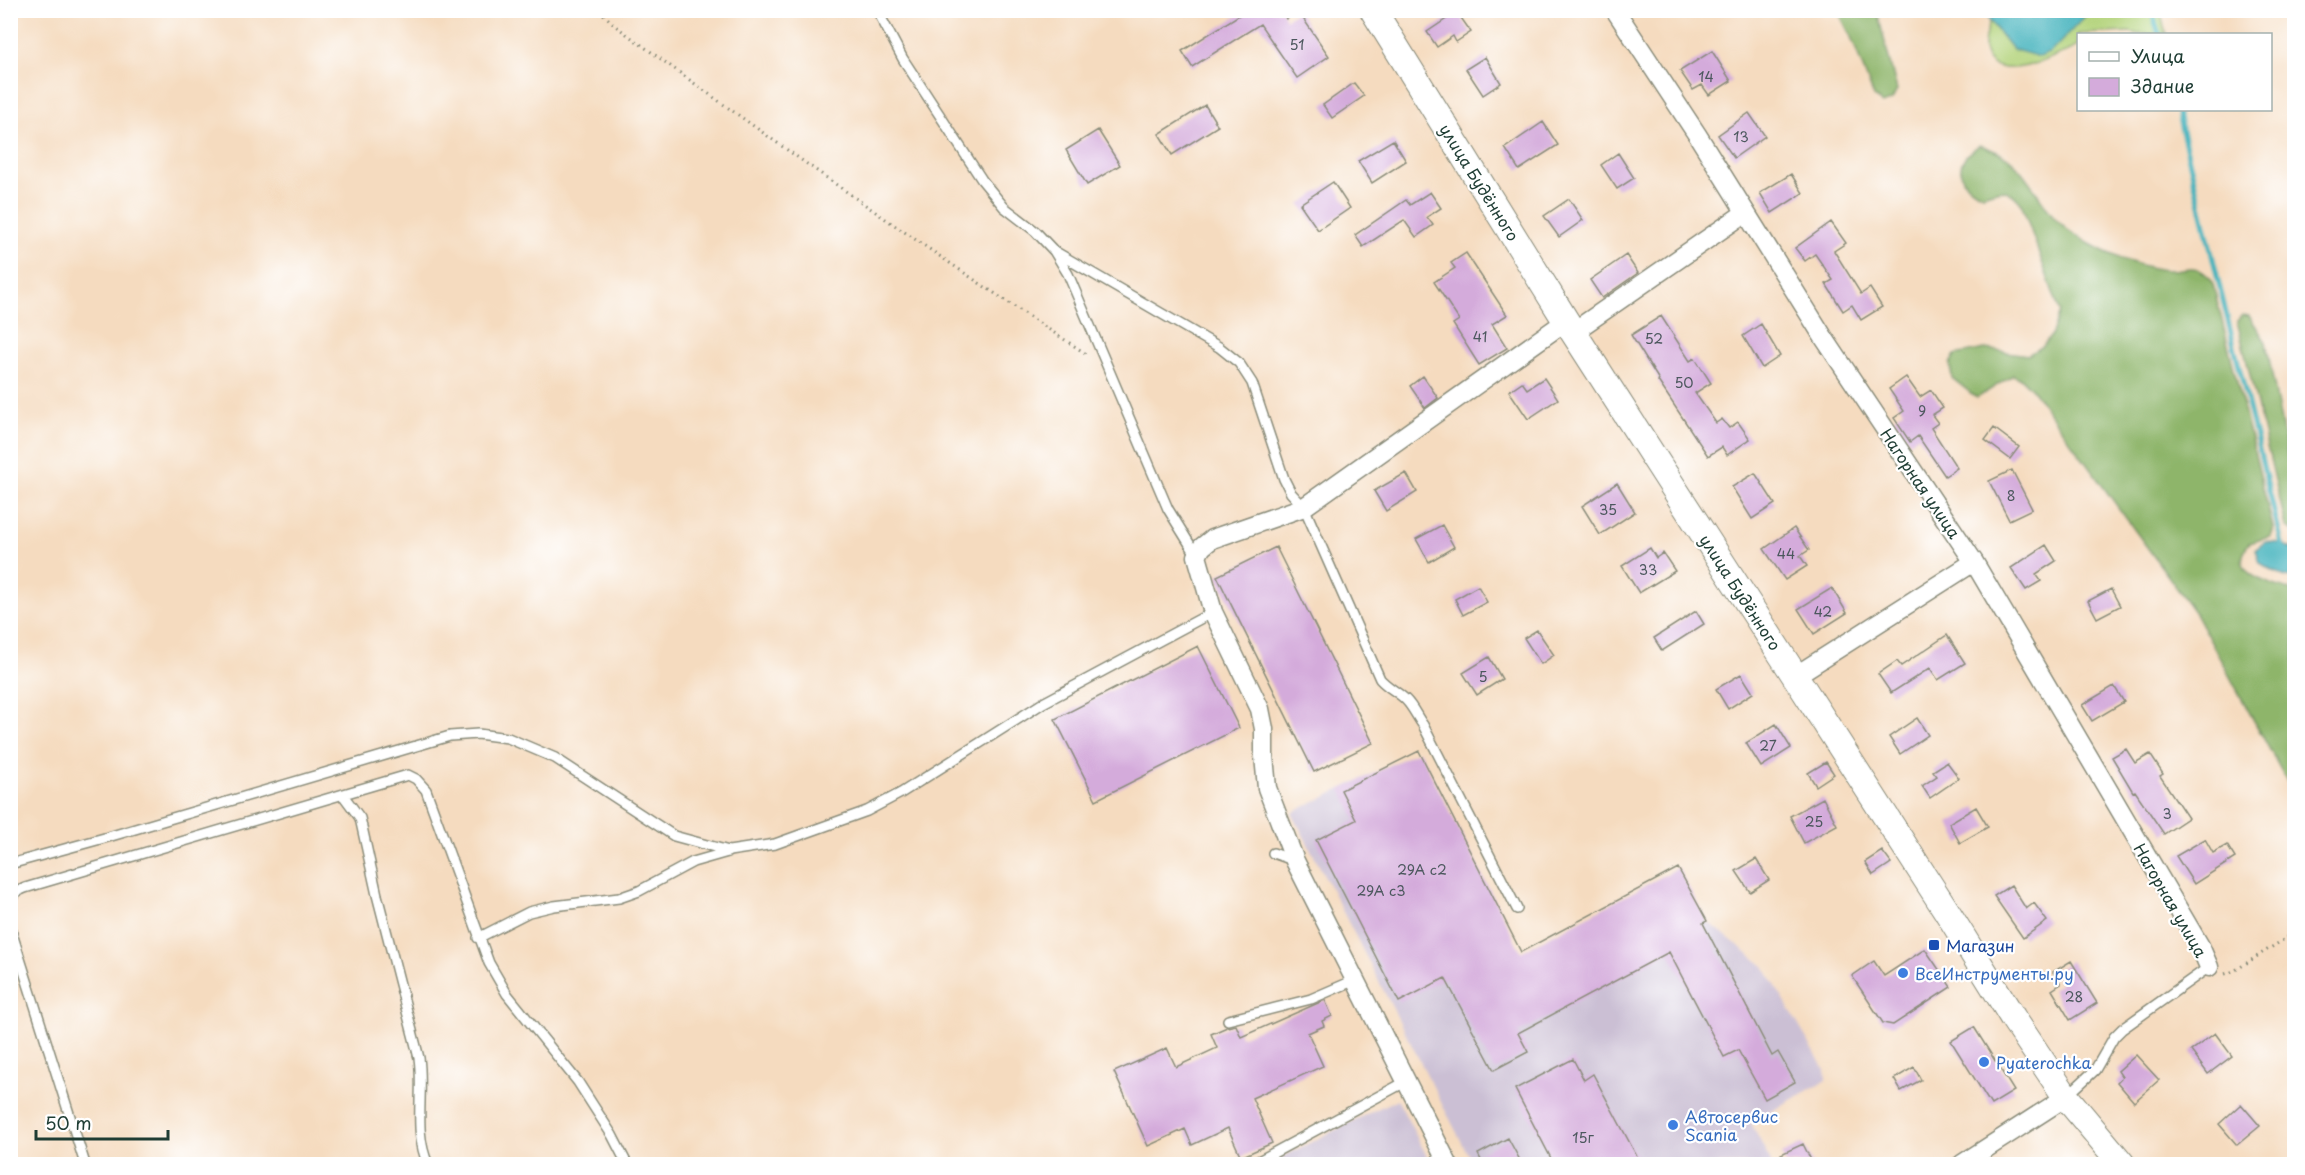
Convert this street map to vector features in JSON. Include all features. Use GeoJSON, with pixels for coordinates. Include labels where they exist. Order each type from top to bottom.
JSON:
{"type":"FeatureCollection","features":[{"type":"Feature","properties":{"kind":"main road","name":"улица Будённого"},"geometry":{"type":"LineString","coordinates":[[1373,10],[1569,326],[1946,910],[2013,1018],[2066,1097],[2122,1164]]}},
{"type":"Feature","properties":{"kind":"street","name":"Нагорная улица"},"geometry":{"type":"LineString","coordinates":[[1616,10],[1824,338],[1974,562],[2200,946],[2209,967]]}},
{"type":"Feature","properties":{"kind":"street"},"geometry":{"type":"LineString","coordinates":[[1448,1164],[1295,861],[1267,788],[1264,729],[1260,709],[1213,612],[1197,556],[1202,547],[1212,539],[1304,507],[1569,326],[1745,213]]}},
{"type":"Feature","properties":{"kind":"street"},"geometry":{"type":"LineString","coordinates":[[1795,676],[1974,562]]}},
{"type":"Feature","properties":{"kind":"street"},"geometry":{"type":"LineString","coordinates":[[1962,1164],[2066,1097]]}},
{"type":"Feature","properties":{"kind":"lane"},"geometry":{"type":"LineString","coordinates":[[877,10],[903,59],[982,180],[1004,207],[1035,231],[1054,251],[1068,274],[1168,509],[1197,556]]}},
{"type":"Feature","properties":{"kind":"lane"},"geometry":{"type":"LineString","coordinates":[[1054,251],[1219,347],[1239,363],[1252,383],[1284,479],[1291,493],[1304,507],[1380,679],[1408,702],[1422,724],[1517,909]]}},
{"type":"Feature","properties":{"kind":"lane"},"geometry":{"type":"LineString","coordinates":[[478,938],[529,912],[554,906],[619,898],[639,891],[693,862],[729,851],[775,844],[875,806],[901,793],[1043,703],[1213,612]]}},
{"type":"Feature","properties":{"kind":"lane"},"geometry":{"type":"LineString","coordinates":[[10,864],[120,834],[450,736],[478,734],[508,738],[555,758],[674,836],[729,851]]}},
{"type":"Feature","properties":{"kind":"lane"},"geometry":{"type":"LineString","coordinates":[[10,900],[16,892],[24,888],[408,775],[426,790],[489,963],[507,994],[578,1082],[612,1135],[627,1164]]}},
{"type":"Feature","properties":{"kind":"lane"},"geometry":{"type":"LineString","coordinates":[[343,795],[360,818],[418,1058],[422,1078],[421,1141],[428,1164]]}},
{"type":"Feature","properties":{"kind":"lane"},"geometry":{"type":"LineString","coordinates":[[1273,853],[1295,861]]}},
{"type":"Feature","properties":{"kind":"lane"},"geometry":{"type":"LineString","coordinates":[[10,927],[85,1164]]}},
{"type":"Feature","properties":{"kind":"lane"},"geometry":{"type":"LineString","coordinates":[[2066,1097],[2095,1070],[2114,1037],[2122,1029],[2209,967]]}},
{"type":"Feature","properties":{"kind":"lane"},"geometry":{"type":"LineString","coordinates":[[1228,1020],[1311,999],[1355,980]]}},
{"type":"Feature","properties":{"kind":"lane"},"geometry":{"type":"LineString","coordinates":[[1253,1164],[1407,1081]]}},
{"type":"Feature","properties":{"kind":"path"},"geometry":{"type":"LineString","coordinates":[[599,10],[617,27],[735,114],[983,286],[1107,367]]}},
{"type":"Feature","properties":{"kind":"path"},"geometry":{"type":"LineString","coordinates":[[2209,967],[2218,976],[2234,971],[2295,933]]}},
{"type":"Feature","properties":{"kind":"shaded area"},"geometry":{"type":"Polygon","coordinates":[[[1419,751],[1521,952],[1678,868],[1707,921],[1764,966],[1825,1070],[1826,1080],[1751,1123],[1772,1164],[1473,1164],[1292,813],[1419,751]]]}},
{"type":"Feature","properties":{"kind":"shaded area"},"geometry":{"type":"Polygon","coordinates":[[[1397,1099],[1431,1164],[1268,1164],[1397,1099]]]}},
{"type":"Feature","properties":{"kind":"green space"},"geometry":{"type":"Polygon","coordinates":[[[1838,11],[1877,11],[1897,90],[1892,100],[1882,104],[1874,97],[1851,37],[1838,11]]]}},
{"type":"Feature","properties":{"kind":"green space"},"geometry":{"type":"Polygon","coordinates":[[[2090,11],[2160,11],[2166,33],[2077,33],[2077,46],[2057,56],[2028,66],[2002,68],[1991,63],[1985,53],[1984,41],[1990,21],[2012,49],[2040,56],[2051,51],[2090,11]]]}},
{"type":"Feature","properties":{"kind":"green space"},"geometry":{"type":"Polygon","coordinates":[[[1980,145],[2012,161],[2056,219],[2086,242],[2118,257],[2146,266],[2166,270],[2195,268],[2212,280],[2273,528],[2270,537],[2249,543],[2243,554],[2243,563],[2247,571],[2254,576],[2294,592],[2294,794],[2195,613],[2032,389],[2022,379],[2013,375],[1977,398],[1952,378],[1950,364],[1955,355],[1985,349],[2028,355],[2042,346],[2051,336],[2060,312],[2021,203],[2008,191],[1995,191],[1983,195],[1974,190],[1963,178],[1961,171],[1965,157],[1980,145]]]}},
{"type":"Feature","properties":{"kind":"green space"},"geometry":{"type":"Polygon","coordinates":[[[2242,315],[2249,316],[2266,342],[2294,491],[2294,529],[2292,531],[2286,526],[2237,321],[2242,315]]]}},
{"type":"Feature","properties":{"kind":"water"},"geometry":{"type":"Polygon","coordinates":[[[1985,11],[2090,11],[2051,52],[2040,57],[2012,49],[1985,11]]]}},
{"type":"Feature","properties":{"kind":"water"},"geometry":{"type":"Polygon","coordinates":[[[2265,542],[2281,543],[2294,550],[2294,579],[2283,576],[2260,563],[2256,549],[2265,542]]]}},
{"type":"Feature","properties":{"kind":"building"},"geometry":{"type":"Polygon","coordinates":[[[1247,10],[1282,10],[1286,19],[1298,11],[1329,56],[1297,78],[1260,24],[1192,67],[1182,51],[1247,10]]]}},
{"type":"Feature","properties":{"kind":"building"},"geometry":{"type":"Polygon","coordinates":[[[1457,12],[1471,32],[1456,42],[1453,36],[1437,47],[1427,32],[1457,12]]]}},
{"type":"Feature","properties":{"kind":"building"},"geometry":{"type":"Polygon","coordinates":[[[1712,51],[1731,81],[1709,95],[1702,85],[1693,90],[1680,71],[1712,51]]]}},
{"type":"Feature","properties":{"kind":"building"},"geometry":{"type":"Polygon","coordinates":[[[1485,57],[1501,83],[1483,95],[1466,69],[1485,57]]]}},
{"type":"Feature","properties":{"kind":"building"},"geometry":{"type":"Polygon","coordinates":[[[1354,83],[1364,96],[1332,118],[1323,105],[1354,83]]]}},
{"type":"Feature","properties":{"kind":"building"},"geometry":{"type":"Polygon","coordinates":[[[1205,105],[1218,126],[1172,155],[1159,134],[1205,105]]]}},
{"type":"Feature","properties":{"kind":"building"},"geometry":{"type":"Polygon","coordinates":[[[1749,113],[1765,136],[1734,158],[1718,135],[1749,113]]]}},
{"type":"Feature","properties":{"kind":"building"},"geometry":{"type":"Polygon","coordinates":[[[1543,122],[1558,145],[1519,170],[1505,148],[1543,122]]]}},
{"type":"Feature","properties":{"kind":"building"},"geometry":{"type":"Polygon","coordinates":[[[1098,130],[1120,165],[1087,185],[1066,150],[1098,130]]]}},
{"type":"Feature","properties":{"kind":"building"},"geometry":{"type":"Polygon","coordinates":[[[1393,140],[1406,161],[1372,183],[1358,161],[1393,140]]]}},
{"type":"Feature","properties":{"kind":"building"},"geometry":{"type":"Polygon","coordinates":[[[1618,153],[1634,178],[1617,189],[1601,165],[1618,153]]]}},
{"type":"Feature","properties":{"kind":"building"},"geometry":{"type":"Polygon","coordinates":[[[1791,174],[1803,193],[1772,213],[1760,193],[1791,174]]]}},
{"type":"Feature","properties":{"kind":"building"},"geometry":{"type":"Polygon","coordinates":[[[1333,182],[1350,208],[1318,230],[1300,204],[1333,182]]]}},
{"type":"Feature","properties":{"kind":"building"},"geometry":{"type":"Polygon","coordinates":[[[1430,192],[1441,208],[1427,217],[1433,225],[1416,237],[1404,220],[1363,247],[1355,235],[1406,200],[1410,205],[1430,192]]]}},
{"type":"Feature","properties":{"kind":"building"},"geometry":{"type":"Polygon","coordinates":[[[1569,199],[1583,220],[1559,237],[1544,216],[1569,199]]]}},
{"type":"Feature","properties":{"kind":"building"},"geometry":{"type":"Polygon","coordinates":[[[1831,222],[1846,243],[1834,251],[1861,294],[1870,288],[1882,307],[1861,320],[1852,305],[1843,311],[1826,284],[1833,280],[1815,254],[1805,261],[1795,248],[1831,222]]]}},
{"type":"Feature","properties":{"kind":"building"},"geometry":{"type":"Polygon","coordinates":[[[1466,253],[1507,315],[1492,324],[1507,348],[1479,365],[1453,324],[1459,320],[1434,282],[1455,268],[1451,263],[1466,253]]]}},
{"type":"Feature","properties":{"kind":"building"},"geometry":{"type":"Polygon","coordinates":[[[1626,255],[1638,273],[1602,298],[1590,280],[1626,255]]]}},
{"type":"Feature","properties":{"kind":"building"},"geometry":{"type":"Polygon","coordinates":[[[1661,316],[1690,361],[1695,358],[1711,383],[1695,393],[1716,423],[1722,419],[1729,428],[1738,422],[1750,439],[1727,455],[1722,447],[1708,456],[1658,381],[1631,335],[1661,316]]]}},
{"type":"Feature","properties":{"kind":"building"},"geometry":{"type":"Polygon","coordinates":[[[1761,324],[1780,356],[1762,368],[1743,336],[1761,324]]]}},
{"type":"Feature","properties":{"kind":"building"},"geometry":{"type":"Polygon","coordinates":[[[1423,376],[1438,398],[1425,408],[1410,386],[1423,376]]]}},
{"type":"Feature","properties":{"kind":"building"},"geometry":{"type":"Polygon","coordinates":[[[1906,377],[1920,397],[1931,390],[1943,408],[1932,415],[1938,423],[1931,428],[1957,468],[1945,476],[1918,436],[1910,442],[1894,418],[1904,411],[1889,389],[1906,377]]]}},
{"type":"Feature","properties":{"kind":"building"},"geometry":{"type":"Polygon","coordinates":[[[1544,378],[1558,399],[1528,419],[1509,391],[1522,382],[1527,389],[1544,378]]]}},
{"type":"Feature","properties":{"kind":"building"},"geometry":{"type":"Polygon","coordinates":[[[1994,428],[2019,447],[2010,459],[1985,440],[1994,428]]]}},
{"type":"Feature","properties":{"kind":"building"},"geometry":{"type":"Polygon","coordinates":[[[2012,470],[2032,509],[2009,520],[1989,481],[2012,470]]]}},
{"type":"Feature","properties":{"kind":"building"},"geometry":{"type":"Polygon","coordinates":[[[1406,473],[1417,492],[1386,511],[1374,491],[1406,473]]]}},
{"type":"Feature","properties":{"kind":"building"},"geometry":{"type":"Polygon","coordinates":[[[1755,473],[1775,504],[1752,519],[1732,487],[1755,473]]]}},
{"type":"Feature","properties":{"kind":"building"},"geometry":{"type":"Polygon","coordinates":[[[1617,483],[1635,512],[1600,535],[1582,506],[1617,483]]]}},
{"type":"Feature","properties":{"kind":"building"},"geometry":{"type":"Polygon","coordinates":[[[1442,525],[1454,547],[1429,562],[1416,539],[1442,525]]]}},
{"type":"Feature","properties":{"kind":"building"},"geometry":{"type":"Polygon","coordinates":[[[1794,528],[1809,550],[1800,556],[1807,566],[1785,580],[1764,549],[1794,528]]]}},
{"type":"Feature","properties":{"kind":"building"},"geometry":{"type":"Polygon","coordinates":[[[2046,545],[2056,561],[2036,574],[2041,581],[2026,590],[2011,568],[2046,545]]]}},
{"type":"Feature","properties":{"kind":"building"},"geometry":{"type":"Polygon","coordinates":[[[1276,547],[1373,743],[1314,772],[1217,576],[1276,547]]]}},
{"type":"Feature","properties":{"kind":"building"},"geometry":{"type":"Polygon","coordinates":[[[1650,548],[1656,558],[1663,553],[1675,571],[1639,593],[1622,566],[1650,548]]]}},
{"type":"Feature","properties":{"kind":"building"},"geometry":{"type":"Polygon","coordinates":[[[1478,586],[1487,602],[1463,615],[1455,599],[1478,586]]]}},
{"type":"Feature","properties":{"kind":"building"},"geometry":{"type":"Polygon","coordinates":[[[1832,588],[1847,613],[1814,634],[1798,609],[1832,588]]]}},
{"type":"Feature","properties":{"kind":"building"},"geometry":{"type":"Polygon","coordinates":[[[2111,589],[2120,606],[2097,618],[2088,601],[2111,589]]]}},
{"type":"Feature","properties":{"kind":"building"},"geometry":{"type":"Polygon","coordinates":[[[1696,611],[1704,624],[1662,651],[1654,638],[1696,611]]]}},
{"type":"Feature","properties":{"kind":"building"},"geometry":{"type":"Polygon","coordinates":[[[1537,630],[1554,655],[1541,664],[1524,638],[1537,630]]]}},
{"type":"Feature","properties":{"kind":"building"},"geometry":{"type":"Polygon","coordinates":[[[1947,635],[1965,663],[1938,680],[1930,668],[1891,693],[1878,674],[1897,661],[1901,666],[1947,635]]]}},
{"type":"Feature","properties":{"kind":"building"},"geometry":{"type":"Polygon","coordinates":[[[1198,646],[1239,728],[1096,800],[1055,719],[1198,646]]]}},
{"type":"Feature","properties":{"kind":"building"},"geometry":{"type":"Polygon","coordinates":[[[1489,657],[1502,679],[1477,695],[1463,673],[1489,657]]]}},
{"type":"Feature","properties":{"kind":"building"},"geometry":{"type":"Polygon","coordinates":[[[1741,674],[1753,693],[1728,709],[1716,689],[1741,674]]]}},
{"type":"Feature","properties":{"kind":"building"},"geometry":{"type":"Polygon","coordinates":[[[2114,686],[2124,702],[2092,721],[2082,705],[2114,686]]]}},
{"type":"Feature","properties":{"kind":"building"},"geometry":{"type":"Polygon","coordinates":[[[1917,718],[1928,735],[1900,754],[1889,737],[1917,718]]]}},
{"type":"Feature","properties":{"kind":"building"},"geometry":{"type":"Polygon","coordinates":[[[1776,724],[1791,748],[1761,767],[1746,743],[1776,724]]]}},
{"type":"Feature","properties":{"kind":"building"},"geometry":{"type":"Polygon","coordinates":[[[2126,749],[2135,763],[2150,754],[2163,774],[2160,776],[2188,818],[2164,834],[2135,791],[2133,792],[2112,757],[2126,749]]]}},
{"type":"Feature","properties":{"kind":"building"},"geometry":{"type":"Polygon","coordinates":[[[1419,751],[1521,952],[1678,868],[1707,921],[1703,923],[1772,1056],[1778,1052],[1795,1082],[1765,1099],[1738,1050],[1724,1057],[1669,952],[1518,1033],[1528,1052],[1494,1070],[1445,978],[1399,1002],[1316,840],[1356,820],[1341,790],[1419,751]]]}},
{"type":"Feature","properties":{"kind":"building"},"geometry":{"type":"Polygon","coordinates":[[[1826,762],[1834,774],[1816,786],[1808,773],[1826,762]]]}},
{"type":"Feature","properties":{"kind":"building"},"geometry":{"type":"Polygon","coordinates":[[[1947,762],[1959,778],[1930,798],[1922,786],[1937,776],[1933,771],[1947,762]]]}},
{"type":"Feature","properties":{"kind":"building"},"geometry":{"type":"Polygon","coordinates":[[[1823,798],[1837,825],[1804,843],[1790,816],[1823,798]]]}},
{"type":"Feature","properties":{"kind":"building"},"geometry":{"type":"Polygon","coordinates":[[[1976,807],[1988,827],[1960,843],[1949,823],[1976,807]]]}},
{"type":"Feature","properties":{"kind":"building"},"geometry":{"type":"Polygon","coordinates":[[[2205,839],[2213,853],[2227,845],[2235,858],[2194,884],[2176,856],[2205,839]]]}},
{"type":"Feature","properties":{"kind":"building"},"geometry":{"type":"Polygon","coordinates":[[[1882,851],[1891,863],[1873,875],[1865,862],[1882,851]]]}},
{"type":"Feature","properties":{"kind":"building"},"geometry":{"type":"Polygon","coordinates":[[[1756,859],[1769,880],[1750,892],[1736,871],[1756,859]]]}},
{"type":"Feature","properties":{"kind":"building"},"geometry":{"type":"Polygon","coordinates":[[[2011,885],[2026,909],[2034,903],[2047,921],[2023,938],[1994,896],[2011,885]]]}},
{"type":"Feature","properties":{"kind":"building"},"geometry":{"type":"Polygon","coordinates":[[[1925,949],[1951,987],[1893,1025],[1883,1023],[1852,976],[1874,961],[1884,976],[1925,949]]]}},
{"type":"Feature","properties":{"kind":"building"},"geometry":{"type":"Polygon","coordinates":[[[2071,961],[2097,1003],[2070,1020],[2052,990],[2061,984],[2053,972],[2071,961]]]}},
{"type":"Feature","properties":{"kind":"building"},"geometry":{"type":"Polygon","coordinates":[[[1325,1000],[1332,1016],[1322,1021],[1324,1026],[1308,1033],[1323,1066],[1252,1098],[1272,1143],[1241,1157],[1228,1128],[1192,1145],[1185,1129],[1148,1146],[1114,1072],[1167,1048],[1176,1067],[1217,1048],[1211,1034],[1236,1025],[1241,1037],[1325,1000]]]}},
{"type":"Feature","properties":{"kind":"building"},"geometry":{"type":"Polygon","coordinates":[[[1974,1027],[2014,1091],[1991,1105],[1951,1041],[1974,1027]]]}},
{"type":"Feature","properties":{"kind":"building"},"geometry":{"type":"Polygon","coordinates":[[[2215,1033],[2232,1056],[2208,1074],[2191,1051],[2215,1033]]]}},
{"type":"Feature","properties":{"kind":"building"},"geometry":{"type":"Polygon","coordinates":[[[2136,1055],[2159,1080],[2134,1102],[2117,1082],[2122,1077],[2118,1071],[2136,1055]]]}},
{"type":"Feature","properties":{"kind":"building"},"geometry":{"type":"Polygon","coordinates":[[[1573,1059],[1584,1080],[1593,1074],[1641,1164],[1554,1164],[1515,1089],[1573,1059]]]}},
{"type":"Feature","properties":{"kind":"building"},"geometry":{"type":"Polygon","coordinates":[[[1914,1067],[1921,1080],[1901,1091],[1894,1079],[1914,1067]]]}},
{"type":"Feature","properties":{"kind":"building"},"geometry":{"type":"Polygon","coordinates":[[[2241,1104],[2260,1126],[2237,1145],[2219,1124],[2241,1104]]]}},
{"type":"Feature","properties":{"kind":"building"},"geometry":{"type":"Polygon","coordinates":[[[1508,1138],[1522,1164],[1483,1164],[1478,1154],[1508,1138]]]}},
{"type":"Feature","properties":{"kind":"building"},"geometry":{"type":"Polygon","coordinates":[[[1803,1144],[1813,1164],[1786,1164],[1781,1154],[1803,1144]]]}},
{"type":"Feature","properties":{"kind":"waterway"},"geometry":{"type":"LineString","coordinates":[[2151,10],[2159,33]]}},
{"type":"Feature","properties":{"kind":"waterway"},"geometry":{"type":"LineString","coordinates":[[2177,111],[2283,548]]}},
{"type":"Feature","properties":{"kind":"place","name":"Магазин"},"geometry":{"type":"Point","coordinates":[1934,945]}},
{"type":"Feature","properties":{"kind":"place","name":"ВсеИнструменты.ру"},"geometry":{"type":"Point","coordinates":[1903,973]}},
{"type":"Feature","properties":{"kind":"place","name":"Pyaterochka"},"geometry":{"type":"Point","coordinates":[1984,1062]}},
{"type":"Feature","properties":{"kind":"place","name":"Автосервис Scania"},"geometry":{"type":"Point","coordinates":[1673,1125]}}]}
